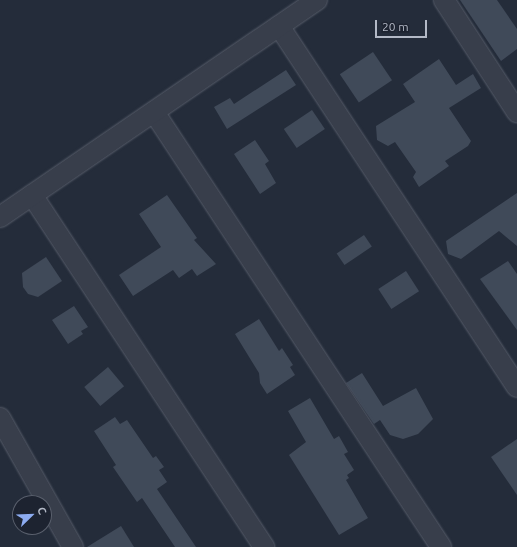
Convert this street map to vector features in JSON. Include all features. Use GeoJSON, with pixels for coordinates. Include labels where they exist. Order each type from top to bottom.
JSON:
{"type":"FeatureCollection","features":[{"type":"Feature","properties":{"kind":"street"},"geometry":{"type":"LineString","coordinates":[[0,216],[317,0]]}},
{"type":"Feature","properties":{"kind":"street"},"geometry":{"type":"LineString","coordinates":[[444,0],[517,112]]}},
{"type":"Feature","properties":{"kind":"street"},"geometry":{"type":"LineString","coordinates":[[279,26],[517,387]]}},
{"type":"Feature","properties":{"kind":"street"},"geometry":{"type":"LineString","coordinates":[[154,112],[441,547]]}},
{"type":"Feature","properties":{"kind":"street"},"geometry":{"type":"LineString","coordinates":[[32,195],[264,547]]}},
{"type":"Feature","properties":{"kind":"street"},"geometry":{"type":"LineString","coordinates":[[0,418],[73,547]]}},
{"type":"Feature","properties":{"kind":"building"},"geometry":{"type":"Polygon","coordinates":[[[460,0],[497,0],[517,29],[517,49],[501,61],[460,0]]]}},
{"type":"Feature","properties":{"kind":"building"},"geometry":{"type":"Polygon","coordinates":[[[373,52],[392,80],[359,103],[340,74],[373,52]]]}},
{"type":"Feature","properties":{"kind":"building"},"geometry":{"type":"Polygon","coordinates":[[[439,59],[456,85],[473,74],[481,88],[449,108],[471,141],[468,146],[445,161],[449,166],[419,187],[413,177],[416,172],[395,142],[388,146],[377,140],[376,126],[415,102],[403,84],[439,59]]]}},
{"type":"Feature","properties":{"kind":"building"},"geometry":{"type":"Polygon","coordinates":[[[286,70],[296,85],[227,129],[214,107],[230,98],[234,104],[286,70]]]}},
{"type":"Feature","properties":{"kind":"building"},"geometry":{"type":"Polygon","coordinates":[[[312,110],[325,129],[297,148],[284,129],[312,110]]]}},
{"type":"Feature","properties":{"kind":"building"},"geometry":{"type":"Polygon","coordinates":[[[255,140],[269,161],[265,164],[276,183],[260,194],[234,154],[255,140]]]}},
{"type":"Feature","properties":{"kind":"building"},"geometry":{"type":"Polygon","coordinates":[[[517,193],[517,246],[499,231],[461,259],[448,254],[446,241],[517,193]]]}},
{"type":"Feature","properties":{"kind":"building"},"geometry":{"type":"Polygon","coordinates":[[[167,195],[197,238],[194,240],[216,264],[197,276],[192,269],[179,278],[173,270],[133,296],[119,275],[161,247],[139,214],[167,195]]]}},
{"type":"Feature","properties":{"kind":"building"},"geometry":{"type":"Polygon","coordinates":[[[364,235],[372,247],[344,265],[337,253],[364,235]]]}},
{"type":"Feature","properties":{"kind":"building"},"geometry":{"type":"Polygon","coordinates":[[[46,257],[62,281],[38,297],[28,294],[23,287],[22,273],[46,257]]]}},
{"type":"Feature","properties":{"kind":"building"},"geometry":{"type":"Polygon","coordinates":[[[508,261],[517,274],[517,330],[480,279],[508,261]]]}},
{"type":"Feature","properties":{"kind":"building"},"geometry":{"type":"Polygon","coordinates":[[[406,271],[419,291],[391,309],[378,289],[406,271]]]}},
{"type":"Feature","properties":{"kind":"building"},"geometry":{"type":"Polygon","coordinates":[[[74,306],[88,327],[81,331],[83,334],[68,344],[52,320],[74,306]]]}},
{"type":"Feature","properties":{"kind":"building"},"geometry":{"type":"Polygon","coordinates":[[[259,319],[279,351],[282,348],[293,365],[290,367],[295,375],[267,394],[260,383],[259,373],[235,334],[259,319]]]}},
{"type":"Feature","properties":{"kind":"building"},"geometry":{"type":"Polygon","coordinates":[[[108,367],[124,386],[100,406],[84,387],[108,367]]]}},
{"type":"Feature","properties":{"kind":"building"},"geometry":{"type":"Polygon","coordinates":[[[362,373],[383,406],[416,388],[433,419],[418,434],[403,439],[390,435],[380,420],[374,424],[346,383],[362,373]]]}},
{"type":"Feature","properties":{"kind":"building"},"geometry":{"type":"Polygon","coordinates":[[[310,398],[334,439],[339,436],[348,452],[344,454],[354,470],[347,475],[349,478],[346,480],[368,518],[339,535],[289,455],[306,442],[288,411],[310,398]]]}},
{"type":"Feature","properties":{"kind":"building"},"geometry":{"type":"Polygon","coordinates":[[[115,417],[120,424],[127,420],[153,458],[156,456],[164,467],[159,470],[167,482],[157,489],[196,547],[175,547],[142,498],[137,502],[113,467],[116,465],[94,431],[115,417]]]}},
{"type":"Feature","properties":{"kind":"building"},"geometry":{"type":"Polygon","coordinates":[[[517,439],[517,495],[491,457],[517,439]]]}},
{"type":"Feature","properties":{"kind":"building"},"geometry":{"type":"Polygon","coordinates":[[[121,526],[134,547],[87,547],[121,526]]]}}]}
